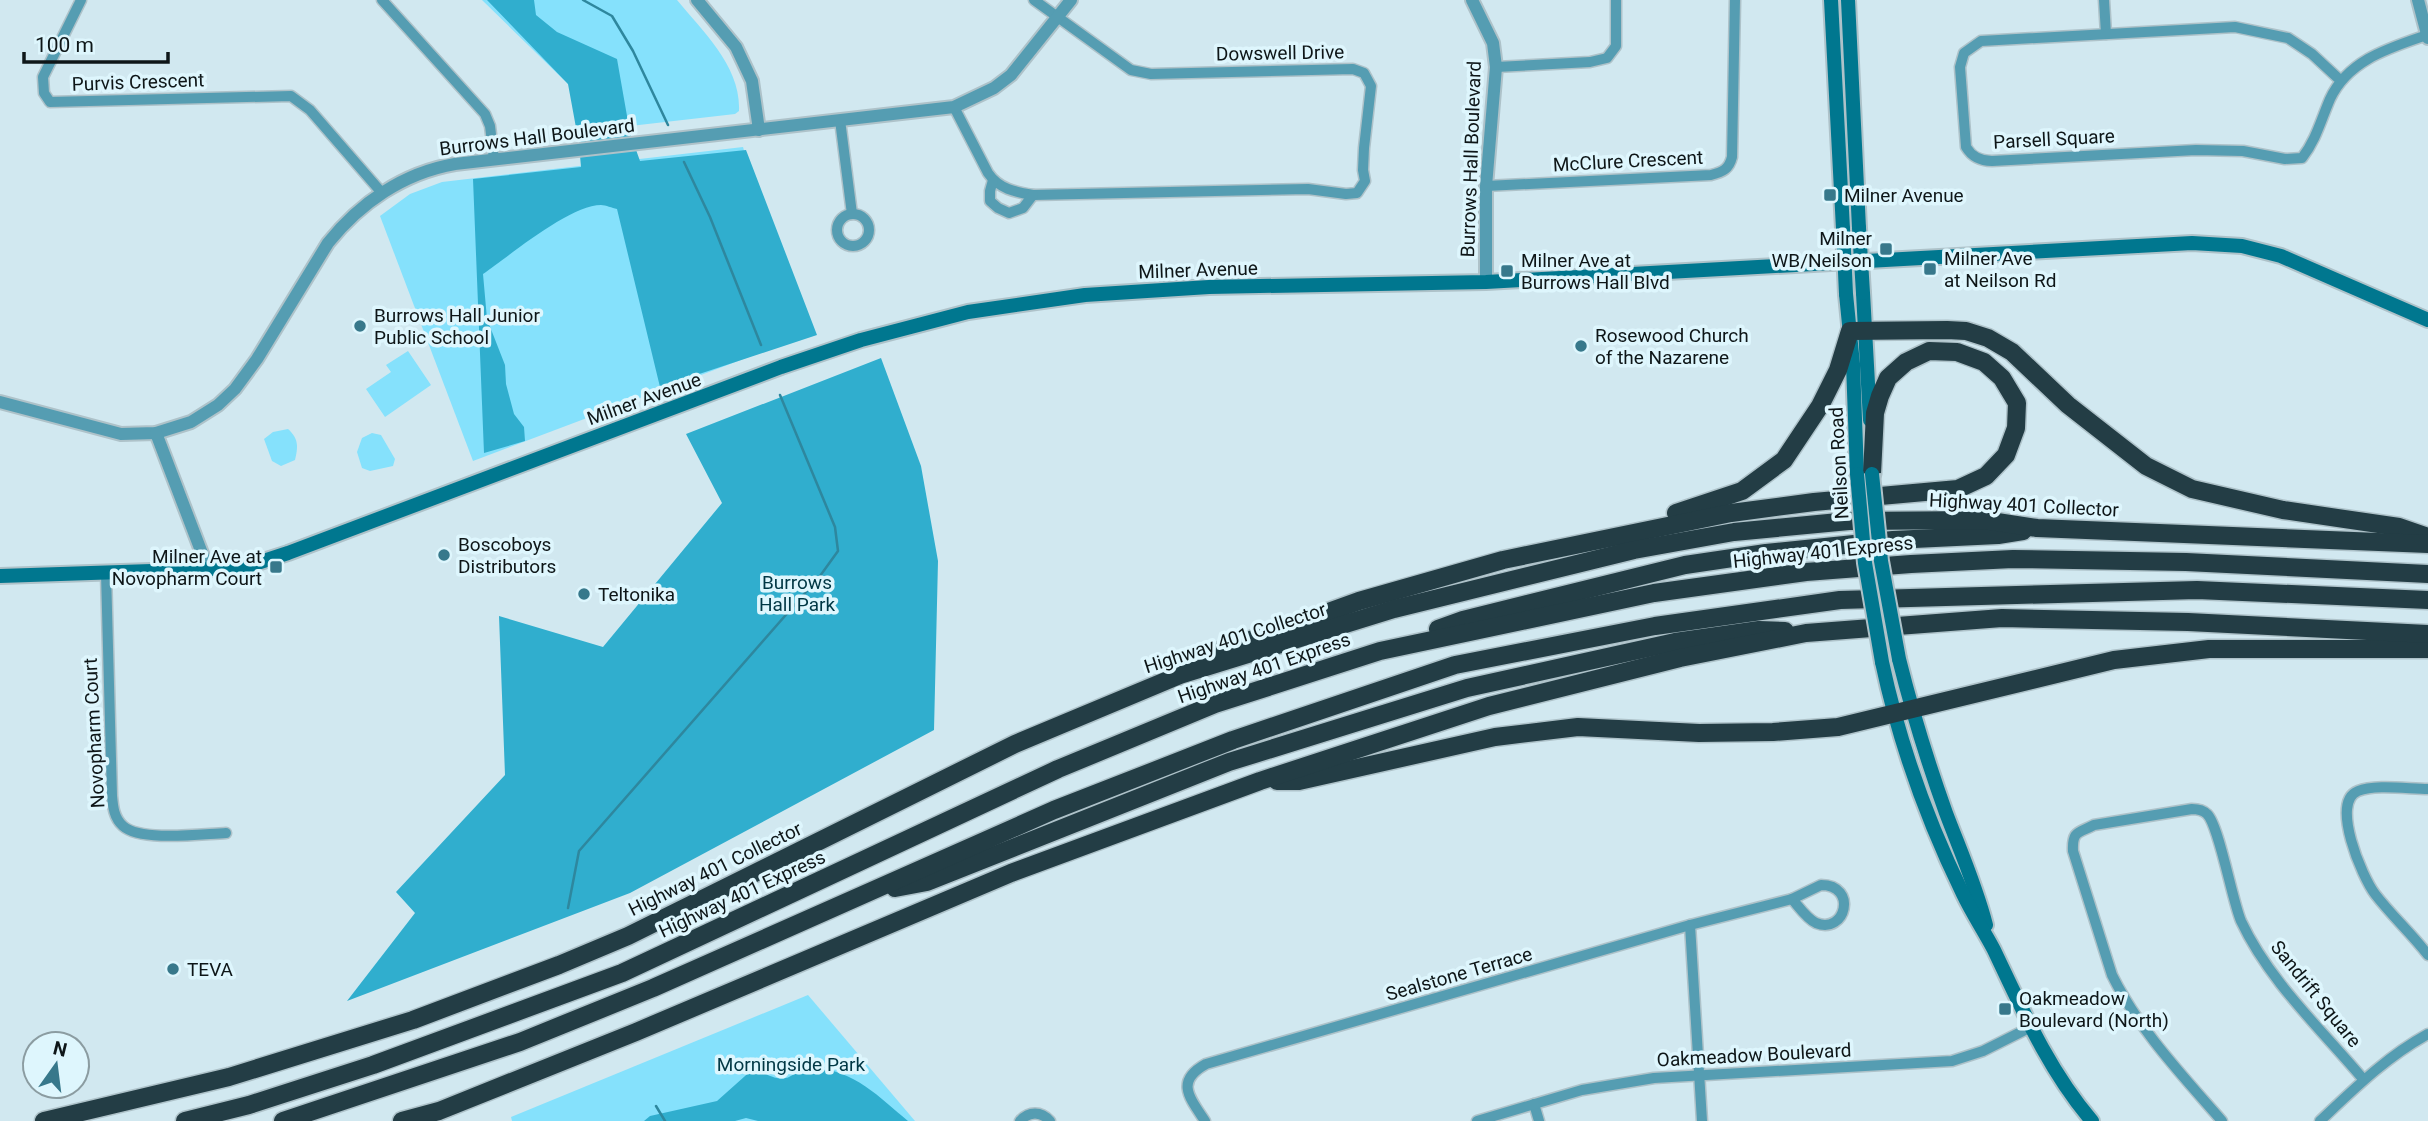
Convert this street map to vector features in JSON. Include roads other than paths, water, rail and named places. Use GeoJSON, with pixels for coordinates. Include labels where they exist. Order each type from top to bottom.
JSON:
{"type":"FeatureCollection","features":[{"type":"Feature","properties":{"kind":"highway"},"geometry":{"type":"LineString","coordinates":[[1503,560],[1523,548],[1691,510],[1742,491],[1784,460],[1820,406],[1858,331],[1966,331],[1988,338],[2011,352],[2068,405],[2146,466],[2192,489],[2283,510],[2399,527],[2428,537]]}},
{"type":"Feature","properties":{"kind":"highway"},"geometry":{"type":"LineString","coordinates":[[1180,675],[1222,650],[1359,601],[1503,560],[1731,513],[1814,502],[1958,489],[1986,476],[2006,456],[2016,428],[2017,403],[2002,378],[1984,362],[1957,352],[1929,351],[1906,362],[1888,378],[1875,413],[1865,474]]}},
{"type":"Feature","properties":{"kind":"highway","name":"Highway 401 Collector"},"geometry":{"type":"LineString","coordinates":[[44,1121],[229,1077],[413,1020],[559,965],[628,936],[1015,744],[1180,675],[1394,609],[1634,550],[1734,532],[1849,521],[1984,520],[2036,528],[2428,544]]}},
{"type":"Feature","properties":{"kind":"highway"},"geometry":{"type":"LineString","coordinates":[[1380,651],[1463,620],[1685,565],[1893,540],[1998,535],[2036,528]]}},
{"type":"Feature","properties":{"kind":"highway","name":"Highway 401 Express"},"geometry":{"type":"LineString","coordinates":[[185,1121],[249,1105],[373,1065],[622,974],[1058,769],[1215,704],[1380,651],[1654,593],[1806,572],[1911,564],[2013,559],[2173,561],[2428,574]]}},
{"type":"Feature","properties":{"kind":"highway"},"geometry":{"type":"LineString","coordinates":[[283,1121],[520,1041],[653,988],[1055,810],[1233,740],[1455,665],[1655,626],[1840,600],[2197,590],[2428,600]]}},
{"type":"Feature","properties":{"kind":"highway"},"geometry":{"type":"LineString","coordinates":[[415,1121],[636,1032],[1011,873],[1260,781],[1489,706],[1679,658],[1806,633],[2001,618],[2188,622],[2428,634]]}},
{"type":"Feature","properties":{"kind":"highway"},"geometry":{"type":"LineString","coordinates":[[860,895],[927,882],[1229,762],[1467,688],[1675,642],[1759,630],[1806,633]]}},
{"type":"Feature","properties":{"kind":"highway"},"geometry":{"type":"LineString","coordinates":[[1260,781],[1300,781],[1495,737],[1578,727],[1699,733],[1773,732],[1838,727],[2127,658],[2208,649],[2428,649]]}},
{"type":"Feature","properties":{"kind":"highway"},"geometry":{"type":"LineString","coordinates":[[402,1121],[439,1111]]}},
{"type":"Feature","properties":{"kind":"main road","name":"Neilson Road"},"geometry":{"type":"LineString","coordinates":[[1831,0],[1846,294],[1858,331]]}},
{"type":"Feature","properties":{"kind":"main road","name":"Neilson Road"},"geometry":{"type":"LineString","coordinates":[[1848,0],[1863,293],[1858,331],[1865,474],[1865,564],[1893,713],[1919,789],[1958,883],[1991,943],[2031,1027],[2074,1100],[2092,1121]]}},
{"type":"Feature","properties":{"kind":"main road","name":"Milner Avenue"},"geometry":{"type":"LineString","coordinates":[[0,576],[242,568],[781,367],[861,340],[968,312],[1085,295],[1184,289],[1486,282],[2192,243],[2242,246],[2281,256],[2428,320]]}},
{"type":"Feature","properties":{"kind":"main road","name":"Neilson Road"},"geometry":{"type":"LineString","coordinates":[[1865,474],[1899,659],[1911,708],[1945,811],[1979,898],[1991,943]]}},
{"type":"Feature","properties":{"kind":"street","name":"Purvis Crescent"},"geometry":{"type":"LineString","coordinates":[[80,0],[43,77],[44,93],[50,102],[291,96],[310,110],[382,193]]}},
{"type":"Feature","properties":{"kind":"street"},"geometry":{"type":"LineString","coordinates":[[382,0],[485,114],[494,159]]}},
{"type":"Feature","properties":{"kind":"street"},"geometry":{"type":"LineString","coordinates":[[697,0],[736,47],[752,81],[759,130]]}},
{"type":"Feature","properties":{"kind":"street"},"geometry":{"type":"LineString","coordinates":[[1034,0],[1057,18]]}},
{"type":"Feature","properties":{"kind":"street","name":"Burrows Hall Boulevard"},"geometry":{"type":"LineString","coordinates":[[0,402],[128,435],[156,433],[179,427],[218,405],[235,389],[257,359],[328,243],[351,216],[382,193],[438,167],[954,107],[994,88],[1011,75],[1071,0]]}},
{"type":"Feature","properties":{"kind":"street","name":"Burrows Hall Boulevard"},"geometry":{"type":"LineString","coordinates":[[1472,0],[1493,43],[1496,67],[1486,186],[1486,282]]}},
{"type":"Feature","properties":{"kind":"street"},"geometry":{"type":"LineString","coordinates":[[1496,67],[1599,62],[1607,58],[1616,46],[1616,0]]}},
{"type":"Feature","properties":{"kind":"street","name":"McClure Crescent"},"geometry":{"type":"LineString","coordinates":[[1486,186],[1711,175],[1724,171],[1732,157],[1735,0]]}},
{"type":"Feature","properties":{"kind":"street"},"geometry":{"type":"LineString","coordinates":[[2104,0],[2106,34]]}},
{"type":"Feature","properties":{"kind":"street"},"geometry":{"type":"LineString","coordinates":[[2340,80],[2360,64],[2382,52],[2427,36],[2418,0]]}},
{"type":"Feature","properties":{"kind":"street","name":"Dowswell Drive"},"geometry":{"type":"LineString","coordinates":[[954,107],[993,180],[1009,191],[1033,195],[1308,189],[1346,194],[1357,193],[1365,181],[1364,148],[1371,86],[1364,73],[1353,69],[1151,74],[1131,70],[1057,18]]}},
{"type":"Feature","properties":{"kind":"street","name":"Parsell Square"},"geometry":{"type":"LineString","coordinates":[[2235,27],[2247,29],[2288,38],[2312,54],[2340,80],[2312,145],[2302,158],[2285,159],[2243,151],[2196,150],[1992,161],[1980,160],[1971,154],[1965,142],[1960,67],[1967,49],[1981,41],[2106,34],[2235,27]]}},
{"type":"Feature","properties":{"kind":"street"},"geometry":{"type":"LineString","coordinates":[[840,120],[852,214]]}},
{"type":"Feature","properties":{"kind":"street","name":"Dowswell Drive"},"geometry":{"type":"LineString","coordinates":[[993,180],[989,191],[990,201],[1009,213],[1023,208],[1033,195]]}},
{"type":"Feature","properties":{"kind":"street"},"geometry":{"type":"LineString","coordinates":[[156,433],[208,569]]}},
{"type":"Feature","properties":{"kind":"street","name":"Novopharm Court"},"geometry":{"type":"LineString","coordinates":[[106,573],[112,796],[117,820],[124,827],[146,835],[226,833]]}},
{"type":"Feature","properties":{"kind":"street"},"geometry":{"type":"LineString","coordinates":[[2428,789],[2373,788],[2356,791],[2350,798],[2345,816],[2366,881],[2428,955]]}},
{"type":"Feature","properties":{"kind":"street","name":"Sandrift Square"},"geometry":{"type":"LineString","coordinates":[[2222,1121],[2157,1045],[2117,984],[2073,850],[2073,841],[2078,831],[2094,825],[2192,809],[2207,814],[2214,829],[2241,921],[2263,959],[2362,1079]]}},
{"type":"Feature","properties":{"kind":"street","name":"Sealstone Terrace"},"geometry":{"type":"LineString","coordinates":[[1205,1121],[1187,1088],[1189,1076],[1194,1069],[1206,1064],[1690,925],[1792,899],[1815,887],[1827,885],[1839,891],[1844,909],[1842,915],[1831,924],[1818,924],[1792,899]]}},
{"type":"Feature","properties":{"kind":"street"},"geometry":{"type":"LineString","coordinates":[[1690,925],[1702,1121]]}},
{"type":"Feature","properties":{"kind":"street","name":"Oakmeadow Boulevard"},"geometry":{"type":"LineString","coordinates":[[1477,1121],[1612,1084],[1654,1077],[1952,1061],[1983,1051],[2031,1027]]}},
{"type":"Feature","properties":{"kind":"street"},"geometry":{"type":"LineString","coordinates":[[2320,1121],[2362,1079],[2428,1034]]}},
{"type":"Feature","properties":{"kind":"street"},"geometry":{"type":"LineString","coordinates":[[1534,1104],[1539,1121]]}},
{"type":"Feature","properties":{"kind":"street"},"geometry":{"type":"LineString","coordinates":[[1020,1121],[1024,1116],[1036,1113],[1042,1114],[1050,1121]]}},
{"type":"Feature","properties":{"kind":"waterway"},"geometry":{"type":"LineString","coordinates":[[583,0],[612,16],[633,51],[668,125]]}},
{"type":"Feature","properties":{"kind":"waterway"},"geometry":{"type":"LineString","coordinates":[[684,162],[710,217],[761,345]]}},
{"type":"Feature","properties":{"kind":"waterway"},"geometry":{"type":"LineString","coordinates":[[568,908],[579,851],[820,576],[838,551],[835,527],[780,395]]}},
{"type":"Feature","properties":{"kind":"waterway"},"geometry":{"type":"LineString","coordinates":[[656,1106],[665,1121]]}},
{"type":"Feature","properties":{"kind":"place","name":"Milner Avenue"},"geometry":{"type":"Point","coordinates":[1830,195]}},
{"type":"Feature","properties":{"kind":"place","name":"Milner WB/Neilson"},"geometry":{"type":"Point","coordinates":[1886,249]}},
{"type":"Feature","properties":{"kind":"place","name":"Milner Ave at Neilson Rd"},"geometry":{"type":"Point","coordinates":[1930,269]}},
{"type":"Feature","properties":{"kind":"place","name":"Milner Ave at Burrows Hall Blvd"},"geometry":{"type":"Point","coordinates":[1507,271]}},
{"type":"Feature","properties":{"kind":"place","name":"Burrows Hall Junior Public School"},"geometry":{"type":"Point","coordinates":[360,326]}},
{"type":"Feature","properties":{"kind":"place","name":"Rosewood Church of the Nazarene"},"geometry":{"type":"Point","coordinates":[1581,346]}},
{"type":"Feature","properties":{"kind":"place","name":"Boscoboys Distributors"},"geometry":{"type":"Point","coordinates":[444,555]}},
{"type":"Feature","properties":{"kind":"place","name":"Milner Ave at Novopharm Court"},"geometry":{"type":"Point","coordinates":[276,567]}},
{"type":"Feature","properties":{"kind":"place","name":"Teltonika"},"geometry":{"type":"Point","coordinates":[584,594]}},
{"type":"Feature","properties":{"kind":"place","name":"TEVA"},"geometry":{"type":"Point","coordinates":[173,969]}},
{"type":"Feature","properties":{"kind":"place","name":"Oakmeadow Boulevard (North)"},"geometry":{"type":"Point","coordinates":[2005,1009]}},
{"type":"Feature","properties":{"kind":"park label","name":"Burrows Hall Park"},"geometry":{"type":"Point","coordinates":[797,593]}},
{"type":"Feature","properties":{"kind":"park label","name":"Morningside Park"},"geometry":{"type":"Point","coordinates":[791,1064]}}]}
